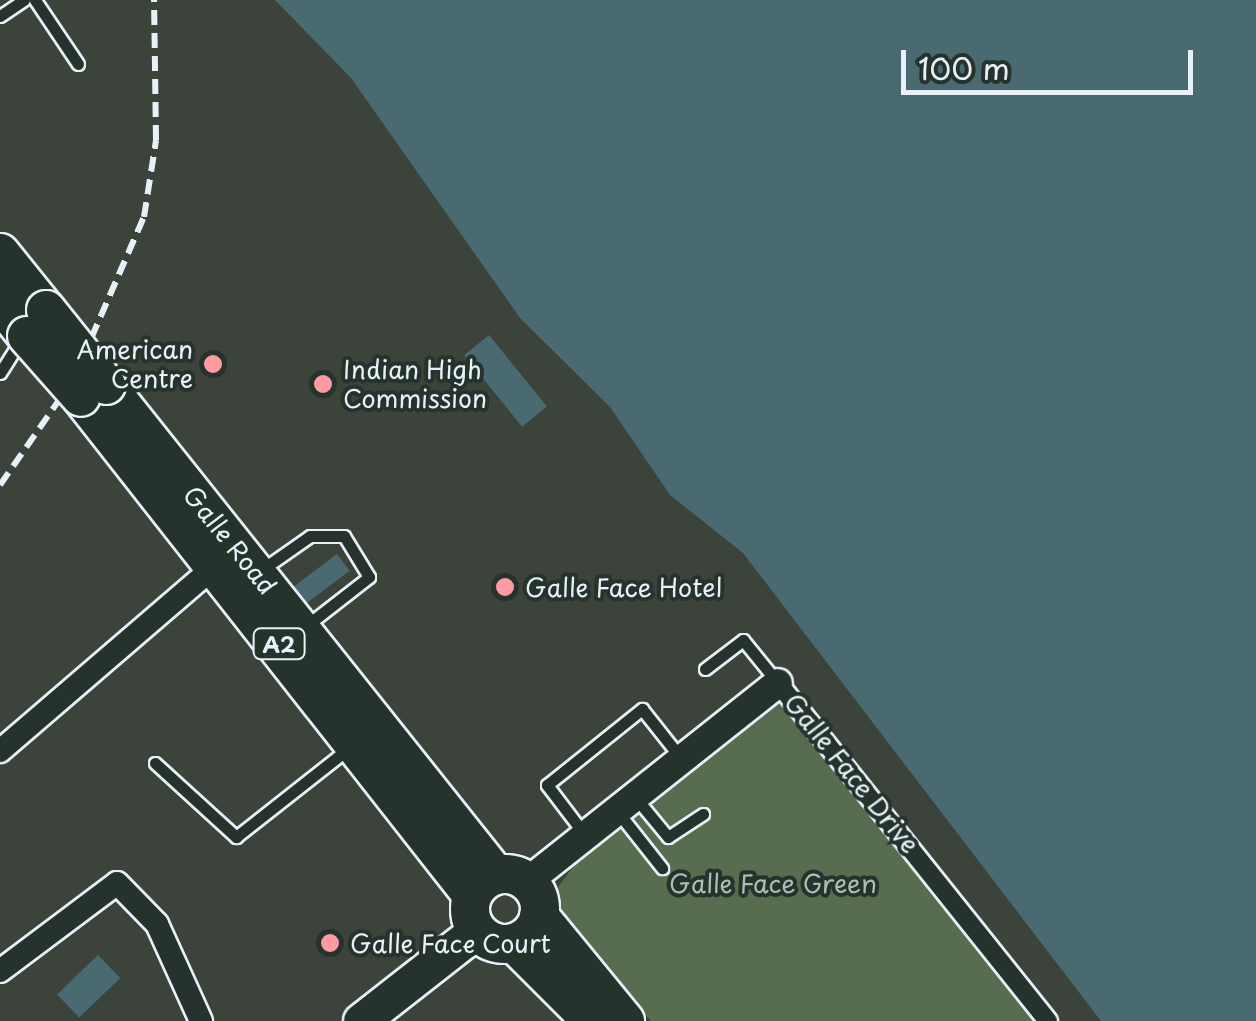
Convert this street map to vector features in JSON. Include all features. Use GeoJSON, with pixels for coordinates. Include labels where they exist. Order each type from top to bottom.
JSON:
{"type":"FeatureCollection","features":[{"type":"Feature","properties":{"kind":"highway","name":"Galle Road"},"geometry":{"type":"LineString","coordinates":[[0,253],[22,313],[256,573],[504,907]]}},
{"type":"Feature","properties":{"kind":"highway","name":"Galle Road"},"geometry":{"type":"LineString","coordinates":[[94,391],[216,565],[355,744],[504,907]]}},
{"type":"Feature","properties":{"kind":"highway","name":"A2"},"geometry":{"type":"LineString","coordinates":[[504,907],[592,1021]]}},
{"type":"Feature","properties":{"kind":"highway","name":"A2"},"geometry":{"type":"LineString","coordinates":[[504,907],[625,1021]]}},
{"type":"Feature","properties":{"kind":"main road"},"geometry":{"type":"LineString","coordinates":[[361,1021],[504,907]]}},
{"type":"Feature","properties":{"kind":"street"},"geometry":{"type":"LineString","coordinates":[[0,750],[216,565]]}},
{"type":"Feature","properties":{"kind":"street","name":"Galle Face Drive"},"geometry":{"type":"LineString","coordinates":[[504,907],[586,835],[778,684],[1048,1021]]}},
{"type":"Feature","properties":{"kind":"street"},"geometry":{"type":"LineString","coordinates":[[0,972],[117,883],[157,924],[201,1021]]}},
{"type":"Feature","properties":{"kind":"lane"},"geometry":{"type":"LineString","coordinates":[[0,16],[24,0]]}},
{"type":"Feature","properties":{"kind":"lane"},"geometry":{"type":"LineString","coordinates":[[36,0],[78,64]]}},
{"type":"Feature","properties":{"kind":"lane"},"geometry":{"type":"LineString","coordinates":[[0,372],[22,313]]}},
{"type":"Feature","properties":{"kind":"lane"},"geometry":{"type":"LineString","coordinates":[[256,573],[324,531],[344,536],[369,566],[363,584],[302,630]]}},
{"type":"Feature","properties":{"kind":"lane"},"geometry":{"type":"LineString","coordinates":[[704,669],[743,640],[778,684]]}},
{"type":"Feature","properties":{"kind":"lane"},"geometry":{"type":"LineString","coordinates":[[586,835],[547,785],[642,710],[682,759]]}},
{"type":"Feature","properties":{"kind":"lane"},"geometry":{"type":"LineString","coordinates":[[156,764],[236,837],[355,744]]}},
{"type":"Feature","properties":{"kind":"lane"},"geometry":{"type":"LineString","coordinates":[[626,804],[668,837],[703,814]]}},
{"type":"Feature","properties":{"kind":"lane"},"geometry":{"type":"LineString","coordinates":[[626,804],[662,868]]}},
{"type":"Feature","properties":{"kind":"green space","name":"Galle Face Green"},"geometry":{"type":"Polygon","coordinates":[[[795,685],[1058,1021],[651,1021],[560,920],[556,890],[577,861],[795,685]]]}},
{"type":"Feature","properties":{"kind":"water"},"geometry":{"type":"Polygon","coordinates":[[[275,0],[1256,0],[1256,1021],[1101,1021],[743,553],[670,495],[610,407],[520,318],[351,78],[275,0]]]}},
{"type":"Feature","properties":{"kind":"water"},"geometry":{"type":"Polygon","coordinates":[[[489,335],[547,406],[522,427],[464,355],[489,335]]]}},
{"type":"Feature","properties":{"kind":"water"},"geometry":{"type":"Polygon","coordinates":[[[337,554],[350,571],[307,603],[294,586],[337,554]]]}},
{"type":"Feature","properties":{"kind":"water"},"geometry":{"type":"Polygon","coordinates":[[[98,955],[120,978],[79,1018],[57,995],[98,955]]]}},
{"type":"Feature","properties":{"kind":"railway"},"geometry":{"type":"LineString","coordinates":[[0,485],[73,380],[144,217],[156,140],[154,0]]}},
{"type":"Feature","properties":{"kind":"place","name":"American Centre"},"geometry":{"type":"Point","coordinates":[213,364]}},
{"type":"Feature","properties":{"kind":"place","name":"Indian High Commission"},"geometry":{"type":"Point","coordinates":[323,384]}},
{"type":"Feature","properties":{"kind":"place","name":"Galle Face Hotel"},"geometry":{"type":"Point","coordinates":[505,587]}},
{"type":"Feature","properties":{"kind":"place","name":"Galle Face Court"},"geometry":{"type":"Point","coordinates":[330,943]}}]}
